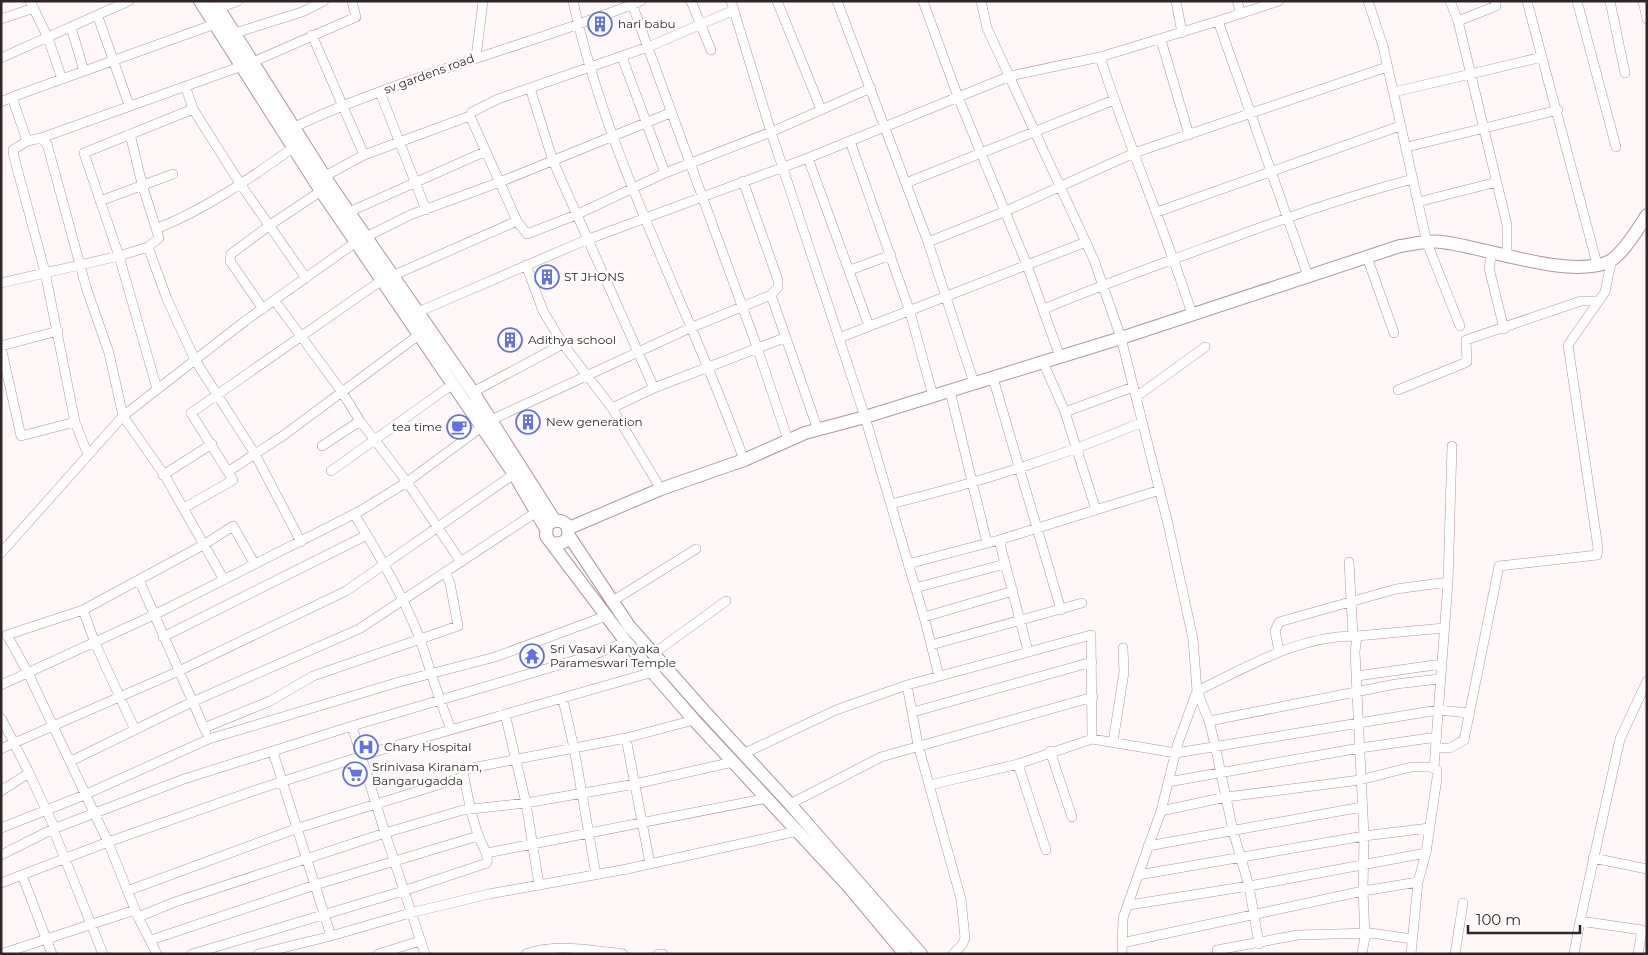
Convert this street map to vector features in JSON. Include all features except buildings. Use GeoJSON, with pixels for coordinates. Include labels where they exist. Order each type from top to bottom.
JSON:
{"type":"FeatureCollection","features":[{"type":"Feature","properties":{"kind":"main road"},"geometry":{"type":"LineString","coordinates":[[200,1],[215,24],[247,64],[289,130],[325,176],[349,212],[361,239]]}},
{"type":"Feature","properties":{"kind":"main road"},"geometry":{"type":"LineString","coordinates":[[216,4],[235,33],[247,64]]}},
{"type":"Feature","properties":{"kind":"main road"},"geometry":{"type":"LineString","coordinates":[[289,130],[293,148],[321,191],[361,239],[453,384],[524,468],[540,509]]}},
{"type":"Feature","properties":{"kind":"main road"},"geometry":{"type":"LineString","coordinates":[[554,544],[561,544],[569,532],[661,489],[744,460],[788,440],[865,418],[1121,338],[1400,246],[1441,242],[1507,256],[1577,267],[1609,262],[1631,239],[1647,215]]}},
{"type":"Feature","properties":{"kind":"main road"},"geometry":{"type":"LineString","coordinates":[[387,278],[418,312],[473,392],[486,423],[514,474],[550,525],[548,540],[554,544],[626,642],[694,720],[790,804],[920,954]]}},
{"type":"Feature","properties":{"kind":"main road"},"geometry":{"type":"LineString","coordinates":[[550,525],[564,523],[611,602],[738,758],[768,798],[905,954]]}},
{"type":"Feature","properties":{"kind":"street"},"geometry":{"type":"LineString","coordinates":[[1,58],[98,17],[129,1]]}},
{"type":"Feature","properties":{"kind":"street"},"geometry":{"type":"LineString","coordinates":[[216,4],[238,1]]}},
{"type":"Feature","properties":{"kind":"street"},"geometry":{"type":"LineString","coordinates":[[235,33],[302,12],[324,1]]}},
{"type":"Feature","properties":{"kind":"street"},"geometry":{"type":"LineString","coordinates":[[88,455],[75,422],[45,272],[13,150],[27,141],[41,138],[129,105],[186,88],[247,64],[356,16],[352,1]]}},
{"type":"Feature","properties":{"kind":"street"},"geometry":{"type":"LineString","coordinates":[[476,57],[483,1]]}},
{"type":"Feature","properties":{"kind":"street"},"geometry":{"type":"LineString","coordinates":[[573,1],[578,25],[632,188],[744,460]]}},
{"type":"Feature","properties":{"kind":"street"},"geometry":{"type":"LineString","coordinates":[[691,1],[711,50]]}},
{"type":"Feature","properties":{"kind":"street"},"geometry":{"type":"LineString","coordinates":[[777,1],[821,109]]}},
{"type":"Feature","properties":{"kind":"street"},"geometry":{"type":"LineString","coordinates":[[837,1],[928,242],[974,383]]}},
{"type":"Feature","properties":{"kind":"street"},"geometry":{"type":"LineString","coordinates":[[923,1],[958,96],[1044,309],[1060,357]]}},
{"type":"Feature","properties":{"kind":"street"},"geometry":{"type":"LineString","coordinates":[[981,1],[987,28],[1086,242],[1121,338],[1160,490],[1193,639],[1197,691],[1216,745],[1220,774],[1233,831],[1249,886],[1259,944]]}},
{"type":"Feature","properties":{"kind":"street"},"geometry":{"type":"LineString","coordinates":[[1176,1],[1182,33]]}},
{"type":"Feature","properties":{"kind":"street"},"geometry":{"type":"LineString","coordinates":[[1237,1],[1241,14]]}},
{"type":"Feature","properties":{"kind":"street"},"geometry":{"type":"LineString","coordinates":[[418,312],[586,240],[808,158],[1010,76],[1161,40],[1278,1]]}},
{"type":"Feature","properties":{"kind":"street"},"geometry":{"type":"LineString","coordinates":[[1368,1],[1383,46],[1427,243],[1460,326]]}},
{"type":"Feature","properties":{"kind":"street"},"geometry":{"type":"LineString","coordinates":[[1450,1],[1458,21],[1507,226],[1507,256]]}},
{"type":"Feature","properties":{"kind":"street"},"geometry":{"type":"LineString","coordinates":[[1458,21],[1496,6],[1495,1]]}},
{"type":"Feature","properties":{"kind":"street"},"geometry":{"type":"LineString","coordinates":[[1527,1],[1558,110],[1597,264]]}},
{"type":"Feature","properties":{"kind":"street"},"geometry":{"type":"LineString","coordinates":[[1577,1],[1616,147]]}},
{"type":"Feature","properties":{"kind":"street"},"geometry":{"type":"LineString","coordinates":[[1610,1],[1625,73]]}},
{"type":"Feature","properties":{"kind":"street"},"geometry":{"type":"LineString","coordinates":[[1643,1],[1647,19]]}},
{"type":"Feature","properties":{"kind":"street"},"geometry":{"type":"LineString","coordinates":[[635,2],[670,113],[757,348],[788,440]]}},
{"type":"Feature","properties":{"kind":"street","name":"sv gardens road"},"geometry":{"type":"LineString","coordinates":[[289,130],[342,106],[476,57],[578,25],[635,2]]}},
{"type":"Feature","properties":{"kind":"street"},"geometry":{"type":"LineString","coordinates":[[1,19],[32,5],[48,38],[62,79]]}},
{"type":"Feature","properties":{"kind":"street"},"geometry":{"type":"LineString","coordinates":[[325,176],[364,155],[470,116],[472,112],[498,99],[648,47],[700,25],[733,6],[771,132],[865,418],[924,617],[939,676]]}},
{"type":"Feature","properties":{"kind":"street"},"geometry":{"type":"LineString","coordinates":[[98,17],[129,105]]}},
{"type":"Feature","properties":{"kind":"street"},"geometry":{"type":"LineString","coordinates":[[1218,21],[1308,276]]}},
{"type":"Feature","properties":{"kind":"street"},"geometry":{"type":"LineString","coordinates":[[1,102],[215,24]]}},
{"type":"Feature","properties":{"kind":"street"},"geometry":{"type":"LineString","coordinates":[[71,27],[84,71]]}},
{"type":"Feature","properties":{"kind":"street"},"geometry":{"type":"LineString","coordinates":[[312,35],[364,155]]}},
{"type":"Feature","properties":{"kind":"street"},"geometry":{"type":"LineString","coordinates":[[1161,40],[1189,135]]}},
{"type":"Feature","properties":{"kind":"street"},"geometry":{"type":"LineString","coordinates":[[1100,56],[1114,100],[1157,212],[1192,314]]}},
{"type":"Feature","properties":{"kind":"street"},"geometry":{"type":"LineString","coordinates":[[622,57],[665,173]]}},
{"type":"Feature","properties":{"kind":"street"},"geometry":{"type":"LineString","coordinates":[[1394,92],[1542,57]]}},
{"type":"Feature","properties":{"kind":"street"},"geometry":{"type":"LineString","coordinates":[[928,242],[1006,211],[1134,153],[1387,67]]}},
{"type":"Feature","properties":{"kind":"street"},"geometry":{"type":"LineString","coordinates":[[186,88],[192,109],[241,185],[306,278]]}},
{"type":"Feature","properties":{"kind":"street"},"geometry":{"type":"LineString","coordinates":[[530,88],[553,161],[586,240],[654,388]]}},
{"type":"Feature","properties":{"kind":"street"},"geometry":{"type":"LineString","coordinates":[[470,116],[484,152],[518,221],[527,234],[576,215],[665,173],[771,132],[871,88]]}},
{"type":"Feature","properties":{"kind":"street"},"geometry":{"type":"LineString","coordinates":[[380,92],[398,144],[426,210]]}},
{"type":"Feature","properties":{"kind":"street"},"geometry":{"type":"LineString","coordinates":[[12,98],[27,141]]}},
{"type":"Feature","properties":{"kind":"street"},"geometry":{"type":"LineString","coordinates":[[906,183],[1114,100]]}},
{"type":"Feature","properties":{"kind":"street"},"geometry":{"type":"LineString","coordinates":[[158,389],[119,256],[84,153],[192,109]]}},
{"type":"Feature","properties":{"kind":"street"},"geometry":{"type":"LineString","coordinates":[[1407,147],[1558,110]]}},
{"type":"Feature","properties":{"kind":"street"},"geometry":{"type":"LineString","coordinates":[[1,553],[123,416],[263,309],[361,239],[394,222],[500,182],[670,113]]}},
{"type":"Feature","properties":{"kind":"street"},"geometry":{"type":"LineString","coordinates":[[1157,212],[1400,126]]}},
{"type":"Feature","properties":{"kind":"street"},"geometry":{"type":"LineString","coordinates":[[1,283],[119,256],[148,247],[159,238],[142,184],[130,134]]}},
{"type":"Feature","properties":{"kind":"street"},"geometry":{"type":"LineString","coordinates":[[41,138],[47,144],[79,264],[109,353],[123,416],[184,508],[224,580]]}},
{"type":"Feature","properties":{"kind":"street"},"geometry":{"type":"LineString","coordinates":[[850,141],[910,312],[933,396]]}},
{"type":"Feature","properties":{"kind":"street"},"geometry":{"type":"LineString","coordinates":[[156,229],[190,215],[241,185],[293,148]]}},
{"type":"Feature","properties":{"kind":"street"},"geometry":{"type":"LineString","coordinates":[[349,212],[484,152]]}},
{"type":"Feature","properties":{"kind":"street"},"geometry":{"type":"LineString","coordinates":[[808,158],[869,326]]}},
{"type":"Feature","properties":{"kind":"street"},"geometry":{"type":"LineString","coordinates":[[100,201],[172,174]]}},
{"type":"Feature","properties":{"kind":"street"},"geometry":{"type":"LineString","coordinates":[[1044,309],[1102,285],[1287,218],[1413,179]]}},
{"type":"Feature","properties":{"kind":"street"},"geometry":{"type":"LineString","coordinates":[[1,685],[154,615],[354,514],[407,482],[486,423],[690,328],[771,295],[778,287],[778,280],[743,181]]}},
{"type":"Feature","properties":{"kind":"street"},"geometry":{"type":"LineString","coordinates":[[1418,202],[1496,182]]}},
{"type":"Feature","properties":{"kind":"street"},"geometry":{"type":"LineString","coordinates":[[263,309],[230,262],[231,254],[321,191]]}},
{"type":"Feature","properties":{"kind":"street"},"geometry":{"type":"LineString","coordinates":[[184,508],[233,480],[192,412],[218,396],[387,278],[518,221]]}},
{"type":"Feature","properties":{"kind":"street"},"geometry":{"type":"LineString","coordinates":[[840,338],[1086,242]]}},
{"type":"Feature","properties":{"kind":"street"},"geometry":{"type":"LineString","coordinates":[[148,247],[167,299],[195,360],[255,454],[300,542]]}},
{"type":"Feature","properties":{"kind":"street"},"geometry":{"type":"LineString","coordinates":[[1492,253],[1489,268],[1504,328]]}},
{"type":"Feature","properties":{"kind":"street"},"geometry":{"type":"LineString","coordinates":[[850,270],[891,255]]}},
{"type":"Feature","properties":{"kind":"street"},"geometry":{"type":"LineString","coordinates":[[1367,257],[1394,333]]}},
{"type":"Feature","properties":{"kind":"street"},"geometry":{"type":"LineString","coordinates":[[1437,748],[1450,748],[1464,740],[1499,566],[1597,555],[1598,548],[1584,444],[1568,345],[1605,292],[1612,258]]}},
{"type":"Feature","properties":{"kind":"street"},"geometry":{"type":"LineString","coordinates":[[526,265],[544,311],[563,344],[612,408],[661,489]]}},
{"type":"Feature","properties":{"kind":"street"},"geometry":{"type":"LineString","coordinates":[[771,295],[784,338],[818,430]]}},
{"type":"Feature","properties":{"kind":"street"},"geometry":{"type":"LineString","coordinates":[[275,301],[342,392],[360,421],[407,482],[436,528],[461,562]]}},
{"type":"Feature","properties":{"kind":"street"},"geometry":{"type":"LineString","coordinates":[[1398,390],[1468,362],[1466,341],[1580,301],[1599,301]]}},
{"type":"Feature","properties":{"kind":"street"},"geometry":{"type":"LineString","coordinates":[[58,331],[1,346],[21,436],[75,422]]}},
{"type":"Feature","properties":{"kind":"street"},"geometry":{"type":"LineString","coordinates":[[229,471],[342,392],[420,334]]}},
{"type":"Feature","properties":{"kind":"street"},"geometry":{"type":"LineString","coordinates":[[612,408],[654,388],[784,338]]}},
{"type":"Feature","properties":{"kind":"street"},"geometry":{"type":"LineString","coordinates":[[473,392],[563,344]]}},
{"type":"Feature","properties":{"kind":"street"},"geometry":{"type":"LineString","coordinates":[[1136,397],[1205,347]]}},
{"type":"Feature","properties":{"kind":"street"},"geometry":{"type":"LineString","coordinates":[[1043,362],[1065,412],[1096,510]]}},
{"type":"Feature","properties":{"kind":"street"},"geometry":{"type":"LineString","coordinates":[[993,378],[1061,610]]}},
{"type":"Feature","properties":{"kind":"street"},"geometry":{"type":"LineString","coordinates":[[331,471],[453,384]]}},
{"type":"Feature","properties":{"kind":"street"},"geometry":{"type":"LineString","coordinates":[[1065,412],[1134,387]]}},
{"type":"Feature","properties":{"kind":"street"},"geometry":{"type":"LineString","coordinates":[[950,391],[987,543]]}},
{"type":"Feature","properties":{"kind":"street"},"geometry":{"type":"LineString","coordinates":[[322,446],[360,421]]}},
{"type":"Feature","properties":{"kind":"street"},"geometry":{"type":"LineString","coordinates":[[891,504],[1021,469],[1077,450],[1142,422]]}},
{"type":"Feature","properties":{"kind":"street"},"geometry":{"type":"LineString","coordinates":[[163,475],[212,444]]}},
{"type":"Feature","properties":{"kind":"street"},"geometry":{"type":"LineString","coordinates":[[1411,954],[1418,882],[1426,853],[1437,778],[1437,772],[1434,768],[1437,748],[1439,679],[1442,664],[1448,582],[1452,446]]}},
{"type":"Feature","properties":{"kind":"street"},"geometry":{"type":"LineString","coordinates":[[1,749],[179,671],[346,591],[514,474]]}},
{"type":"Feature","properties":{"kind":"street"},"geometry":{"type":"LineString","coordinates":[[908,564],[999,540],[1160,490]]}},
{"type":"Feature","properties":{"kind":"street"},"geometry":{"type":"LineString","coordinates":[[71,761],[192,702],[359,629],[540,509]]}},
{"type":"Feature","properties":{"kind":"street"},"geometry":{"type":"LineString","coordinates":[[354,514],[385,564],[419,639],[439,700],[451,729]]}},
{"type":"Feature","properties":{"kind":"street"},"geometry":{"type":"LineString","coordinates":[[157,954],[137,913],[108,842],[71,761],[28,673],[7,635],[83,610],[205,544],[233,526],[254,563]]}},
{"type":"Feature","properties":{"kind":"street"},"geometry":{"type":"LineString","coordinates":[[163,637],[368,536]]}},
{"type":"Feature","properties":{"kind":"street"},"geometry":{"type":"LineString","coordinates":[[999,540],[1028,651]]}},
{"type":"Feature","properties":{"kind":"street"},"geometry":{"type":"LineString","coordinates":[[611,602],[696,549]]}},
{"type":"Feature","properties":{"kind":"street"},"geometry":{"type":"LineString","coordinates":[[1349,562],[1355,636],[1364,836],[1363,892],[1365,934],[1362,954]]}},
{"type":"Feature","properties":{"kind":"street"},"geometry":{"type":"LineString","coordinates":[[915,588],[1005,564]]}},
{"type":"Feature","properties":{"kind":"street"},"geometry":{"type":"LineString","coordinates":[[204,728],[270,701],[313,676],[458,626],[450,583],[445,572]]}},
{"type":"Feature","properties":{"kind":"street"},"geometry":{"type":"LineString","coordinates":[[139,580],[209,739]]}},
{"type":"Feature","properties":{"kind":"street"},"geometry":{"type":"LineString","coordinates":[[1279,652],[1275,631],[1279,622],[1396,589],[1448,582]]}},
{"type":"Feature","properties":{"kind":"street"},"geometry":{"type":"LineString","coordinates":[[924,617],[1013,591]]}},
{"type":"Feature","properties":{"kind":"street"},"geometry":{"type":"LineString","coordinates":[[653,654],[726,601]]}},
{"type":"Feature","properties":{"kind":"street"},"geometry":{"type":"LineString","coordinates":[[931,645],[1082,603]]}},
{"type":"Feature","properties":{"kind":"street"},"geometry":{"type":"LineString","coordinates":[[83,610],[95,643],[135,730]]}},
{"type":"Feature","properties":{"kind":"street"},"geometry":{"type":"LineString","coordinates":[[1,828],[85,794],[209,739],[430,674],[495,657],[606,616]]}},
{"type":"Feature","properties":{"kind":"street"},"geometry":{"type":"LineString","coordinates":[[1122,954],[1123,918],[1162,811],[1176,753],[1197,691],[1279,652],[1341,635],[1355,636],[1444,628]]}},
{"type":"Feature","properties":{"kind":"street"},"geometry":{"type":"LineString","coordinates":[[1,954],[92,925],[175,902],[385,832],[472,809],[526,803],[635,784],[738,758],[836,710],[907,685],[1091,635],[1092,739]]}},
{"type":"Feature","properties":{"kind":"street"},"geometry":{"type":"LineString","coordinates":[[1,855],[54,829],[184,779],[352,726],[593,655],[626,642]]}},
{"type":"Feature","properties":{"kind":"street"},"geometry":{"type":"LineString","coordinates":[[1113,742],[1124,672],[1123,648]]}},
{"type":"Feature","properties":{"kind":"street"},"geometry":{"type":"LineString","coordinates":[[913,712],[1092,662]]}},
{"type":"Feature","properties":{"kind":"street"},"geometry":{"type":"LineString","coordinates":[[1357,676],[1442,664]]}},
{"type":"Feature","properties":{"kind":"street"},"geometry":{"type":"LineString","coordinates":[[1,883],[108,842],[362,756],[451,729],[563,700],[653,672]]}},
{"type":"Feature","properties":{"kind":"street"},"geometry":{"type":"LineString","coordinates":[[1209,721],[1396,684],[1439,679]]}},
{"type":"Feature","properties":{"kind":"street"},"geometry":{"type":"LineString","coordinates":[[1574,954],[1620,739],[1647,681]]}},
{"type":"Feature","properties":{"kind":"street"},"geometry":{"type":"LineString","coordinates":[[907,685],[918,745],[952,862],[962,906],[965,938],[962,945],[953,954]]}},
{"type":"Feature","properties":{"kind":"street"},"geometry":{"type":"LineString","coordinates":[[790,804],[881,757],[1092,697]]}},
{"type":"Feature","properties":{"kind":"street"},"geometry":{"type":"LineString","coordinates":[[563,700],[574,748],[596,874]]}},
{"type":"Feature","properties":{"kind":"street"},"geometry":{"type":"LineString","coordinates":[[930,785],[1018,764],[1050,751],[1092,739],[1176,753],[1438,710],[1469,713]]}},
{"type":"Feature","properties":{"kind":"street"},"geometry":{"type":"LineString","coordinates":[[505,714],[526,803],[539,885]]}},
{"type":"Feature","properties":{"kind":"street"},"geometry":{"type":"LineString","coordinates":[[1,718],[29,773],[67,858],[104,954]]}},
{"type":"Feature","properties":{"kind":"street"},"geometry":{"type":"LineString","coordinates":[[192,954],[403,891],[487,863],[487,853],[478,836],[464,777],[463,771],[466,769],[517,761],[626,738],[694,720]]}},
{"type":"Feature","properties":{"kind":"street"},"geometry":{"type":"LineString","coordinates":[[352,726],[410,913],[425,954]]}},
{"type":"Feature","properties":{"kind":"street"},"geometry":{"type":"LineString","coordinates":[[1168,782],[1360,748],[1437,737]]}},
{"type":"Feature","properties":{"kind":"street"},"geometry":{"type":"LineString","coordinates":[[626,738],[650,864]]}},
{"type":"Feature","properties":{"kind":"street"},"geometry":{"type":"LineString","coordinates":[[1050,751],[1072,817]]}},
{"type":"Feature","properties":{"kind":"street"},"geometry":{"type":"LineString","coordinates":[[273,752],[332,936]]}},
{"type":"Feature","properties":{"kind":"street"},"geometry":{"type":"LineString","coordinates":[[1018,764],[1046,850]]}},
{"type":"Feature","properties":{"kind":"street"},"geometry":{"type":"LineString","coordinates":[[1162,811],[1226,798],[1360,779],[1411,767],[1434,768]]}},
{"type":"Feature","properties":{"kind":"street"},"geometry":{"type":"LineString","coordinates":[[1,791],[29,773]]}},
{"type":"Feature","properties":{"kind":"street"},"geometry":{"type":"LineString","coordinates":[[128,891],[298,828],[464,777]]}},
{"type":"Feature","properties":{"kind":"street"},"geometry":{"type":"LineString","coordinates":[[487,853],[768,798]]}},
{"type":"Feature","properties":{"kind":"street"},"geometry":{"type":"LineString","coordinates":[[1148,846],[1362,807]]}},
{"type":"Feature","properties":{"kind":"street"},"geometry":{"type":"LineString","coordinates":[[1138,875],[1364,836],[1429,828]]}},
{"type":"Feature","properties":{"kind":"street"},"geometry":{"type":"LineString","coordinates":[[258,954],[332,936],[410,913],[539,885],[650,864],[798,831]]}},
{"type":"Feature","properties":{"kind":"street"},"geometry":{"type":"LineString","coordinates":[[151,940],[315,884],[478,836]]}},
{"type":"Feature","properties":{"kind":"street"},"geometry":{"type":"LineString","coordinates":[[1129,905],[1249,886],[1364,863],[1426,853]]}},
{"type":"Feature","properties":{"kind":"street"},"geometry":{"type":"LineString","coordinates":[[1594,858],[1647,869]]}},
{"type":"Feature","properties":{"kind":"street"},"geometry":{"type":"LineString","coordinates":[[22,875],[52,954]]}},
{"type":"Feature","properties":{"kind":"street"},"geometry":{"type":"LineString","coordinates":[[1122,942],[1418,882]]}},
{"type":"Feature","properties":{"kind":"street"},"geometry":{"type":"LineString","coordinates":[[1455,954],[1463,903]]}},
{"type":"Feature","properties":{"kind":"street"},"geometry":{"type":"LineString","coordinates":[[1580,921],[1642,930],[1638,954]]}},
{"type":"Feature","properties":{"kind":"street"},"geometry":{"type":"LineString","coordinates":[[1217,950],[1259,944],[1298,935],[1365,934],[1412,939]]}},
{"type":"Feature","properties":{"kind":"street"},"geometry":{"type":"LineString","coordinates":[[378,954],[420,940]]}},
{"type":"Feature","properties":{"kind":"street"},"geometry":{"type":"LineString","coordinates":[[526,954],[538,949],[581,949],[623,954]]}},
{"type":"Feature","properties":{"kind":"street"},"geometry":{"type":"LineString","coordinates":[[658,954],[663,954]]}},
{"type":"Feature","properties":{"kind":"place","name":"hari babu"},"geometry":{"type":"Point","coordinates":[600,24]}},
{"type":"Feature","properties":{"kind":"place","name":"ST JHONS"},"geometry":{"type":"Point","coordinates":[547,277]}},
{"type":"Feature","properties":{"kind":"place","name":"Adithya school"},"geometry":{"type":"Point","coordinates":[510,340]}},
{"type":"Feature","properties":{"kind":"place","name":"New generation"},"geometry":{"type":"Point","coordinates":[528,422]}},
{"type":"Feature","properties":{"kind":"place","name":"tea time"},"geometry":{"type":"Point","coordinates":[459,427]}},
{"type":"Feature","properties":{"kind":"place","name":"Sri Vasavi Kanyaka Parameswari Temple"},"geometry":{"type":"Point","coordinates":[532,656]}},
{"type":"Feature","properties":{"kind":"place","name":"Chary Hospital"},"geometry":{"type":"Point","coordinates":[366,747]}},
{"type":"Feature","properties":{"kind":"place","name":"Srinivasa Kiranam, Bangarugadda"},"geometry":{"type":"Point","coordinates":[355,774]}}]}
